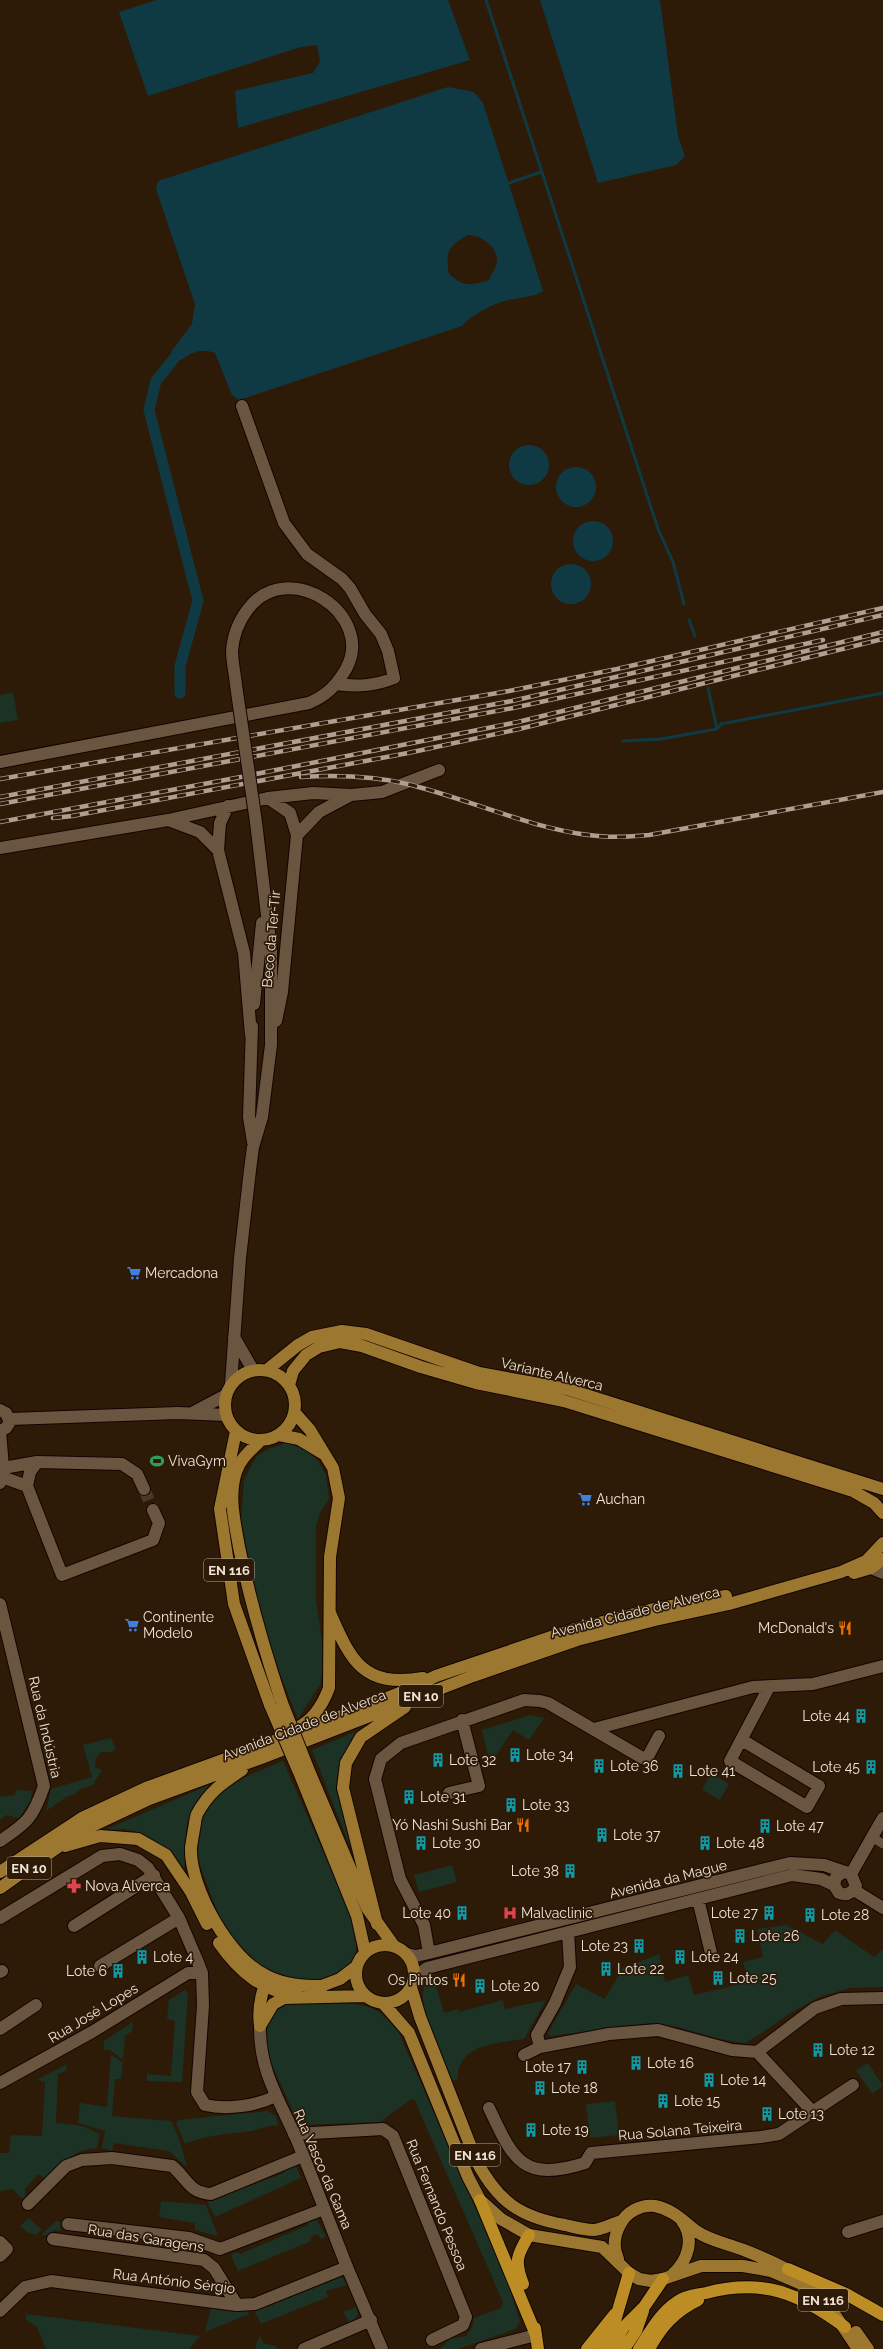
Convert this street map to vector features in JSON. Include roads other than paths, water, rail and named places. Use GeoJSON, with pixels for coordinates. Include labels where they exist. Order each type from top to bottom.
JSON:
{"type":"FeatureCollection","features":[{"type":"Feature","properties":{"kind":"highway"},"geometry":{"type":"LineString","coordinates":[[480,2200],[536,2335]]}},
{"type":"Feature","properties":{"kind":"highway"},"geometry":{"type":"LineString","coordinates":[[529,2235],[518,2253],[517,2269],[535,2317],[538,2349]]}},
{"type":"Feature","properties":{"kind":"highway"},"geometry":{"type":"LineString","coordinates":[[601,2349],[612,2331],[619,2308],[625,2269]]}},
{"type":"Feature","properties":{"kind":"highway"},"geometry":{"type":"LineString","coordinates":[[788,2269],[846,2294],[883,2315]]}},
{"type":"Feature","properties":{"kind":"highway"},"geometry":{"type":"LineString","coordinates":[[611,2349],[623,2328],[644,2307],[668,2277]]}},
{"type":"Feature","properties":{"kind":"highway"},"geometry":{"type":"LineString","coordinates":[[639,2349],[660,2316],[678,2301],[720,2289],[754,2286],[783,2292],[822,2310],[844,2327]]}},
{"type":"Feature","properties":{"kind":"highway"},"geometry":{"type":"LineString","coordinates":[[649,2349],[658,2332],[677,2312],[720,2289]]}},
{"type":"Feature","properties":{"kind":"highway"},"geometry":{"type":"LineString","coordinates":[[624,2349],[636,2331],[644,2307]]}},
{"type":"Feature","properties":{"kind":"highway"},"geometry":{"type":"LineString","coordinates":[[587,2349],[619,2308]]}},
{"type":"Feature","properties":{"kind":"main road","name":"Variante Alverca"},"geometry":{"type":"LineString","coordinates":[[267,1370],[298,1345],[312,1337],[342,1331],[366,1334],[479,1373],[567,1389],[883,1489]]}},
{"type":"Feature","properties":{"kind":"main road","name":"Variante Alverca"},"geometry":{"type":"LineString","coordinates":[[289,1385],[293,1371],[306,1355],[319,1347],[340,1342],[362,1346],[421,1368],[476,1383],[564,1401],[853,1491],[874,1503],[883,1513]]}},
{"type":"Feature","properties":{"kind":"main road"},"geometry":{"type":"LineString","coordinates":[[260,1441],[248,1438],[236,1431],[226,1415],[229,1389],[245,1373],[253,1370],[267,1370],[283,1378],[289,1385],[296,1403],[295,1413],[286,1429],[279,1435]]}},
{"type":"Feature","properties":{"kind":"main road"},"geometry":{"type":"LineString","coordinates":[[259,1745],[300,1727],[312,1717],[323,1703],[329,1688],[330,1671],[328,1607],[330,1557],[339,1498],[332,1468],[310,1430],[295,1413]]}},
{"type":"Feature","properties":{"kind":"main road","name":"EN 116"},"geometry":{"type":"LineString","coordinates":[[236,1431],[220,1509],[234,1604],[305,1774],[357,1916],[365,1952]]}},
{"type":"Feature","properties":{"kind":"main road"},"geometry":{"type":"LineString","coordinates":[[279,1435],[299,1439],[324,1454]]}},
{"type":"Feature","properties":{"kind":"main road","name":"EN 116"},"geometry":{"type":"LineString","coordinates":[[276,1704],[233,1515],[233,1487],[236,1471],[243,1459],[260,1441],[279,1435]]}},
{"type":"Feature","properties":{"kind":"main road","name":"Avenida Cidade de Alverca"},"geometry":{"type":"LineString","coordinates":[[0,1888],[79,1832],[149,1799],[261,1758],[473,1676],[577,1640],[655,1620],[729,1604],[798,1583],[841,1572],[866,1561],[883,1543]]}},
{"type":"Feature","properties":{"kind":"main road","name":"Avenida Cidade de Alverca"},"geometry":{"type":"LineString","coordinates":[[841,1572],[854,1573],[871,1568],[883,1559]]}},
{"type":"Feature","properties":{"kind":"main road","name":"Avenida Cidade de Alverca"},"geometry":{"type":"LineString","coordinates":[[0,1872],[82,1818],[146,1788],[385,1699],[436,1676],[590,1625],[650,1610],[798,1583]]}},
{"type":"Feature","properties":{"kind":"main road"},"geometry":{"type":"LineString","coordinates":[[328,1607],[347,1651],[360,1665],[374,1675],[387,1679],[404,1681],[436,1676]]}},
{"type":"Feature","properties":{"kind":"main road"},"geometry":{"type":"LineString","coordinates":[[377,1924],[344,1788],[346,1763],[361,1737],[422,1696]]}},
{"type":"Feature","properties":{"kind":"main road"},"geometry":{"type":"LineString","coordinates":[[261,1758],[216,1787],[196,1816],[191,1848],[197,1881],[207,1906],[221,1933],[239,1956],[266,1976],[297,1986],[323,1986]]}},
{"type":"Feature","properties":{"kind":"main road","name":"EN 116"},"geometry":{"type":"LineString","coordinates":[[305,1774],[367,1908],[394,1946]]}},
{"type":"Feature","properties":{"kind":"main road"},"geometry":{"type":"LineString","coordinates":[[58,1848],[100,1836],[138,1839],[166,1856],[190,1892],[214,1936],[239,1968],[264,1987],[299,1997]]}},
{"type":"Feature","properties":{"kind":"main road"},"geometry":{"type":"LineString","coordinates":[[260,2026],[273,2004],[284,1998],[365,1996],[374,2001],[383,2003],[400,1999],[413,1983],[412,1962],[407,1954],[394,1946],[379,1945],[365,1952],[357,1966],[340,1980],[323,1986],[296,1991],[273,1985],[264,1987]]}},
{"type":"Feature","properties":{"kind":"main road"},"geometry":{"type":"LineString","coordinates":[[357,1966],[357,1982],[365,1996]]}},
{"type":"Feature","properties":{"kind":"main road","name":"EN 116"},"geometry":{"type":"LineString","coordinates":[[413,1983],[420,2017],[474,2153],[488,2182],[503,2199],[526,2215],[555,2223],[593,2230],[622,2221]]}},
{"type":"Feature","properties":{"kind":"main road"},"geometry":{"type":"LineString","coordinates":[[260,2026],[259,2009],[264,1987]]}},
{"type":"Feature","properties":{"kind":"main road","name":"EN 116"},"geometry":{"type":"LineString","coordinates":[[383,2003],[409,2033],[468,2177],[480,2200],[501,2219],[529,2235],[602,2247],[625,2269]]}},
{"type":"Feature","properties":{"kind":"main road"},"geometry":{"type":"LineString","coordinates":[[653,2206],[665,2208],[676,2214],[688,2233],[689,2245],[687,2256],[682,2266],[668,2277],[651,2281],[640,2279],[625,2269],[616,2254],[614,2243],[616,2231],[630,2212],[641,2207],[653,2206]]}},
{"type":"Feature","properties":{"kind":"main road","name":"EN 116"},"geometry":{"type":"LineString","coordinates":[[676,2214],[697,2232],[714,2241],[741,2249],[788,2269],[835,2302],[868,2349]]}},
{"type":"Feature","properties":{"kind":"main road","name":"EN 116"},"geometry":{"type":"LineString","coordinates":[[668,2277],[701,2266],[743,2266],[771,2271],[804,2285],[827,2303],[858,2349]]}},
{"type":"Feature","properties":{"kind":"street"},"geometry":{"type":"LineString","coordinates":[[242,406],[284,523],[307,554],[342,579],[350,588],[365,614],[381,634],[388,651],[394,678],[377,685],[352,687],[336,684]]}},
{"type":"Feature","properties":{"kind":"street"},"geometry":{"type":"LineString","coordinates":[[0,762],[123,737],[295,707],[321,698],[336,684],[351,657],[350,635],[345,623],[337,611],[320,596],[307,590],[282,588],[262,595],[252,603],[238,625],[232,652],[236,685],[256,822],[264,905],[271,949],[271,1045],[262,1117],[253,1147],[240,1258],[229,1389],[192,1413]]}},
{"type":"Feature","properties":{"kind":"street"},"geometry":{"type":"LineString","coordinates":[[0,848],[168,820],[268,798],[314,793],[351,795],[382,792],[439,770]]}},
{"type":"Feature","properties":{"kind":"street"},"geometry":{"type":"LineString","coordinates":[[297,835],[319,812],[351,795]]}},
{"type":"Feature","properties":{"kind":"street","name":"Beco da Ter-Tir"},"geometry":{"type":"LineString","coordinates":[[268,798],[290,813],[297,835],[282,992],[271,1045]]}},
{"type":"Feature","properties":{"kind":"street"},"geometry":{"type":"LineString","coordinates":[[228,806],[220,823],[218,850],[244,953],[251,1035]]}},
{"type":"Feature","properties":{"kind":"street"},"geometry":{"type":"LineString","coordinates":[[168,820],[200,832],[218,850]]}},
{"type":"Feature","properties":{"kind":"street"},"geometry":{"type":"LineString","coordinates":[[253,1147],[249,1117],[251,1035],[264,905]]}},
{"type":"Feature","properties":{"kind":"street"},"geometry":{"type":"LineString","coordinates":[[234,1337],[253,1370]]}},
{"type":"Feature","properties":{"kind":"street"},"geometry":{"type":"LineString","coordinates":[[0,1410],[6,1413],[10,1419]]}},
{"type":"Feature","properties":{"kind":"street"},"geometry":{"type":"LineString","coordinates":[[10,1419],[192,1413],[226,1415]]}},
{"type":"Feature","properties":{"kind":"street"},"geometry":{"type":"LineString","coordinates":[[2,1476],[0,1431],[6,1428],[10,1419]]}},
{"type":"Feature","properties":{"kind":"street"},"geometry":{"type":"LineString","coordinates":[[2,1476],[37,1462],[122,1464],[137,1474],[144,1490]]}},
{"type":"Feature","properties":{"kind":"street"},"geometry":{"type":"LineString","coordinates":[[37,1462],[30,1472],[27,1486],[62,1575],[153,1540],[159,1523],[153,1510]]}},
{"type":"Feature","properties":{"kind":"street"},"geometry":{"type":"LineString","coordinates":[[2,1476],[27,1486]]}},
{"type":"Feature","properties":{"kind":"street"},"geometry":{"type":"LineString","coordinates":[[871,1568],[883,1572]]}},
{"type":"Feature","properties":{"kind":"street","name":"Rua da Indústria"},"geometry":{"type":"LineString","coordinates":[[0,1604],[5,1645],[44,1786],[37,1807],[26,1823],[0,1841]]}},
{"type":"Feature","properties":{"kind":"street"},"geometry":{"type":"LineString","coordinates":[[594,1729],[753,1687],[814,1684],[883,1666]]}},
{"type":"Feature","properties":{"kind":"street"},"geometry":{"type":"LineString","coordinates":[[742,1740],[819,1786],[807,1807],[730,1761],[769,1687]]}},
{"type":"Feature","properties":{"kind":"street"},"geometry":{"type":"LineString","coordinates":[[429,1953],[424,1925],[400,1879],[375,1779],[381,1759],[400,1743],[513,1703],[531,1700],[548,1704],[646,1760],[659,1736]]}},
{"type":"Feature","properties":{"kind":"street"},"geometry":{"type":"LineString","coordinates":[[449,1793],[479,1786],[462,1720]]}},
{"type":"Feature","properties":{"kind":"street"},"geometry":{"type":"LineString","coordinates":[[854,1890],[843,1894],[839,1893],[834,1885],[836,1877],[847,1873],[872,1837],[883,1818]]}},
{"type":"Feature","properties":{"kind":"street"},"geometry":{"type":"LineString","coordinates":[[872,1837],[883,1844]]}},
{"type":"Feature","properties":{"kind":"street"},"geometry":{"type":"LineString","coordinates":[[0,1918],[102,1856],[120,1854],[138,1860],[154,1875],[179,1918],[202,1973],[203,2006],[197,2092],[205,2105],[217,2108],[263,2102],[276,2096]]}},
{"type":"Feature","properties":{"kind":"street","name":"Avenida da Mague"},"geometry":{"type":"LineString","coordinates":[[407,1954],[416,1956],[429,1953],[790,1863],[824,1865],[847,1873]]}},
{"type":"Feature","properties":{"kind":"street"},"geometry":{"type":"LineString","coordinates":[[847,1873],[856,1881],[854,1890]]}},
{"type":"Feature","properties":{"kind":"street"},"geometry":{"type":"LineString","coordinates":[[74,1926],[154,1875]]}},
{"type":"Feature","properties":{"kind":"street","name":"Avenida da Mague"},"geometry":{"type":"LineString","coordinates":[[413,1983],[427,1968],[792,1875],[821,1879],[834,1885]]}},
{"type":"Feature","properties":{"kind":"street"},"geometry":{"type":"LineString","coordinates":[[854,1890],[883,1908]]}},
{"type":"Feature","properties":{"kind":"street"},"geometry":{"type":"LineString","coordinates":[[698,1899],[711,1953]]}},
{"type":"Feature","properties":{"kind":"street"},"geometry":{"type":"LineString","coordinates":[[100,1966],[179,1918]]}},
{"type":"Feature","properties":{"kind":"street"},"geometry":{"type":"LineString","coordinates":[[540,2047],[537,2035],[556,2003],[570,1967],[568,1932]]}},
{"type":"Feature","properties":{"kind":"street","name":"Rua José Lopes"},"geometry":{"type":"LineString","coordinates":[[0,2083],[96,2030],[188,1973],[202,1973]]}},
{"type":"Feature","properties":{"kind":"street"},"geometry":{"type":"LineString","coordinates":[[524,2055],[540,2047],[609,2034],[658,2030],[732,2050],[757,2052],[815,2008],[841,1999],[883,1998]]}},
{"type":"Feature","properties":{"kind":"street"},"geometry":{"type":"LineString","coordinates":[[0,2029],[36,2006]]}},
{"type":"Feature","properties":{"kind":"street","name":"Rua Vasco da Gama"},"geometry":{"type":"LineString","coordinates":[[260,2026],[262,2060],[382,2349]]}},
{"type":"Feature","properties":{"kind":"street"},"geometry":{"type":"LineString","coordinates":[[757,2052],[813,2112]]}},
{"type":"Feature","properties":{"kind":"street","name":"Rua Solana Teixeira"},"geometry":{"type":"LineString","coordinates":[[489,2108],[507,2147],[522,2163],[535,2169],[552,2170],[585,2163],[590,2153],[779,2134],[853,2085]]}},
{"type":"Feature","properties":{"kind":"street","name":"Rua Fernando Pessoa"},"geometry":{"type":"LineString","coordinates":[[294,2134],[383,2129],[393,2136],[466,2317],[464,2325],[432,2340]]}},
{"type":"Feature","properties":{"kind":"street"},"geometry":{"type":"LineString","coordinates":[[28,2204],[66,2166],[95,2158],[172,2166],[181,2173],[190,2187],[200,2193],[211,2194],[303,2156]]}},
{"type":"Feature","properties":{"kind":"street"},"geometry":{"type":"LineString","coordinates":[[68,2224],[189,2238],[220,2249],[324,2209]]}},
{"type":"Feature","properties":{"kind":"street"},"geometry":{"type":"LineString","coordinates":[[848,2232],[883,2221]]}},
{"type":"Feature","properties":{"kind":"street","name":"Rua das Garagens"},"geometry":{"type":"LineString","coordinates":[[53,2239],[204,2260],[214,2268],[237,2305]]}},
{"type":"Feature","properties":{"kind":"street"},"geometry":{"type":"LineString","coordinates":[[0,2242],[7,2249],[0,2256]]}},
{"type":"Feature","properties":{"kind":"street","name":"Rua António Sérgio"},"geometry":{"type":"LineString","coordinates":[[0,2311],[25,2287],[51,2281],[237,2305],[255,2304],[347,2266]]}},
{"type":"Feature","properties":{"kind":"street"},"geometry":{"type":"LineString","coordinates":[[304,2349],[371,2320]]}},
{"type":"Feature","properties":{"kind":"street"},"geometry":{"type":"LineString","coordinates":[[481,2349],[536,2335]]}},
{"type":"Feature","properties":{"kind":"water"},"geometry":{"type":"Polygon","coordinates":[[[157,0],[448,0],[470,60],[238,128],[235,91],[313,73],[320,62],[317,45],[301,47],[148,96],[119,12],[157,0]]]}},
{"type":"Feature","properties":{"kind":"water"},"geometry":{"type":"Polygon","coordinates":[[[540,0],[660,0],[678,136],[685,156],[676,165],[598,183],[540,0]]]}},
{"type":"Feature","properties":{"kind":"water"},"geometry":{"type":"Polygon","coordinates":[[[448,87],[474,92],[483,103],[543,291],[528,297],[507,300],[496,304],[475,315],[462,326],[239,400],[232,395],[215,353],[201,351],[189,355],[181,360],[171,352],[192,324],[195,304],[156,189],[158,181],[448,87]],[[468,235],[452,246],[447,260],[449,274],[459,281],[468,284],[489,280],[497,262],[495,251],[492,247],[479,237],[468,235]]]}},
{"type":"Feature","properties":{"kind":"water"},"geometry":{"type":"Polygon","coordinates":[[[533,445],[540,448],[546,454],[549,465],[548,473],[540,482],[533,485],[525,485],[518,482],[510,473],[509,461],[512,454],[521,446],[533,445]]]}},
{"type":"Feature","properties":{"kind":"water"},"geometry":{"type":"Polygon","coordinates":[[[580,467],[587,470],[593,476],[596,487],[595,495],[587,504],[580,507],[572,507],[565,504],[557,495],[556,483],[559,476],[568,468],[580,467]]]}},
{"type":"Feature","properties":{"kind":"water"},"geometry":{"type":"Polygon","coordinates":[[[597,521],[604,524],[610,530],[613,541],[612,549],[604,558],[597,561],[589,561],[582,558],[574,549],[573,537],[576,530],[585,522],[597,521]]]}},
{"type":"Feature","properties":{"kind":"water"},"geometry":{"type":"Polygon","coordinates":[[[575,564],[582,567],[588,573],[591,584],[590,592],[582,601],[575,604],[567,604],[560,601],[552,592],[551,580],[554,573],[563,565],[575,564]]]}},
{"type":"Feature","properties":{"kind":"waterway"},"geometry":{"type":"LineString","coordinates":[[486,0],[658,529],[673,562],[684,604]]}},
{"type":"Feature","properties":{"kind":"waterway"},"geometry":{"type":"LineString","coordinates":[[509,183],[541,172]]}},
{"type":"Feature","properties":{"kind":"waterway"},"geometry":{"type":"LineString","coordinates":[[176,356],[156,381],[149,410],[198,601],[180,666],[180,693]]}},
{"type":"Feature","properties":{"kind":"waterway"},"geometry":{"type":"LineString","coordinates":[[689,620],[695,636]]}},
{"type":"Feature","properties":{"kind":"waterway"},"geometry":{"type":"LineString","coordinates":[[708,688],[717,729]]}},
{"type":"Feature","properties":{"kind":"waterway"},"geometry":{"type":"LineString","coordinates":[[623,741],[661,739],[717,729],[721,724],[883,693]]}},
{"type":"Feature","properties":{"kind":"tunnel"},"geometry":{"type":"LineString","coordinates":[[144,1489],[153,1510]]}},
{"type":"Feature","properties":{"kind":"railway"},"geometry":{"type":"LineString","coordinates":[[0,779],[509,691],[617,669],[883,608]]}},
{"type":"Feature","properties":{"kind":"railway"},"geometry":{"type":"LineString","coordinates":[[0,797],[512,701],[883,615]]}},
{"type":"Feature","properties":{"kind":"railway"},"geometry":{"type":"LineString","coordinates":[[0,822],[241,777],[518,722],[883,632]]}},
{"type":"Feature","properties":{"kind":"railway"},"geometry":{"type":"LineString","coordinates":[[53,818],[72,816],[408,753],[519,729],[883,639]]}},
{"type":"Feature","properties":{"kind":"railway"},"geometry":{"type":"LineString","coordinates":[[0,804],[513,708],[823,640]]}},
{"type":"Feature","properties":{"kind":"railway"},"geometry":{"type":"LineString","coordinates":[[301,777],[354,777],[394,781],[429,790],[544,826],[589,835],[612,837],[649,835],[883,792]]}},
{"type":"Feature","properties":{"kind":"place","name":"Mercadona"},"geometry":{"type":"Point","coordinates":[134,1273]}},
{"type":"Feature","properties":{"kind":"place","name":"VivaGym"},"geometry":{"type":"Point","coordinates":[157,1461]}},
{"type":"Feature","properties":{"kind":"place","name":"Auchan"},"geometry":{"type":"Point","coordinates":[585,1499]}},
{"type":"Feature","properties":{"kind":"place","name":"Continente Modelo"},"geometry":{"type":"Point","coordinates":[132,1625]}},
{"type":"Feature","properties":{"kind":"place","name":"McDonald's"},"geometry":{"type":"Point","coordinates":[845,1628]}},
{"type":"Feature","properties":{"kind":"place","name":"Lote 44"},"geometry":{"type":"Point","coordinates":[861,1716]}},
{"type":"Feature","properties":{"kind":"place","name":"Lote 34"},"geometry":{"type":"Point","coordinates":[515,1755]}},
{"type":"Feature","properties":{"kind":"place","name":"Lote 32"},"geometry":{"type":"Point","coordinates":[438,1760]}},
{"type":"Feature","properties":{"kind":"place","name":"Lote 36"},"geometry":{"type":"Point","coordinates":[599,1766]}},
{"type":"Feature","properties":{"kind":"place","name":"Lote 45"},"geometry":{"type":"Point","coordinates":[871,1767]}},
{"type":"Feature","properties":{"kind":"place","name":"Lote 41"},"geometry":{"type":"Point","coordinates":[678,1771]}},
{"type":"Feature","properties":{"kind":"place","name":"Lote 31"},"geometry":{"type":"Point","coordinates":[409,1797]}},
{"type":"Feature","properties":{"kind":"place","name":"Lote 33"},"geometry":{"type":"Point","coordinates":[511,1805]}},
{"type":"Feature","properties":{"kind":"place","name":"Yó Nashi Sushi Bar"},"geometry":{"type":"Point","coordinates":[523,1825]}},
{"type":"Feature","properties":{"kind":"place","name":"Lote 47"},"geometry":{"type":"Point","coordinates":[765,1826]}},
{"type":"Feature","properties":{"kind":"place","name":"Lote 37"},"geometry":{"type":"Point","coordinates":[602,1835]}},
{"type":"Feature","properties":{"kind":"place","name":"Lote 30"},"geometry":{"type":"Point","coordinates":[421,1843]}},
{"type":"Feature","properties":{"kind":"place","name":"Lote 48"},"geometry":{"type":"Point","coordinates":[705,1843]}},
{"type":"Feature","properties":{"kind":"place","name":"Lote 38"},"geometry":{"type":"Point","coordinates":[570,1871]}},
{"type":"Feature","properties":{"kind":"place","name":"Nova Alverca"},"geometry":{"type":"Point","coordinates":[74,1886]}},
{"type":"Feature","properties":{"kind":"place","name":"Lote 40"},"geometry":{"type":"Point","coordinates":[462,1913]}},
{"type":"Feature","properties":{"kind":"place","name":"Malvaclinic"},"geometry":{"type":"Point","coordinates":[510,1913]}},
{"type":"Feature","properties":{"kind":"place","name":"Lote 27"},"geometry":{"type":"Point","coordinates":[769,1913]}},
{"type":"Feature","properties":{"kind":"place","name":"Lote 28"},"geometry":{"type":"Point","coordinates":[810,1915]}},
{"type":"Feature","properties":{"kind":"place","name":"Lote 26"},"geometry":{"type":"Point","coordinates":[740,1936]}},
{"type":"Feature","properties":{"kind":"place","name":"Lote 23"},"geometry":{"type":"Point","coordinates":[639,1946]}},
{"type":"Feature","properties":{"kind":"place","name":"Lote 4"},"geometry":{"type":"Point","coordinates":[142,1957]}},
{"type":"Feature","properties":{"kind":"place","name":"Lote 24"},"geometry":{"type":"Point","coordinates":[680,1957]}},
{"type":"Feature","properties":{"kind":"place","name":"Lote 22"},"geometry":{"type":"Point","coordinates":[606,1969]}},
{"type":"Feature","properties":{"kind":"place","name":"Lote 6"},"geometry":{"type":"Point","coordinates":[118,1971]}},
{"type":"Feature","properties":{"kind":"place","name":"Lote 25"},"geometry":{"type":"Point","coordinates":[718,1978]}},
{"type":"Feature","properties":{"kind":"place","name":"Os Pintos"},"geometry":{"type":"Point","coordinates":[459,1980]}},
{"type":"Feature","properties":{"kind":"place","name":"Lote 20"},"geometry":{"type":"Point","coordinates":[480,1986]}},
{"type":"Feature","properties":{"kind":"place","name":"Lote 12"},"geometry":{"type":"Point","coordinates":[818,2050]}},
{"type":"Feature","properties":{"kind":"place","name":"Lote 16"},"geometry":{"type":"Point","coordinates":[636,2063]}},
{"type":"Feature","properties":{"kind":"place","name":"Lote 17"},"geometry":{"type":"Point","coordinates":[582,2067]}},
{"type":"Feature","properties":{"kind":"place","name":"Lote 14"},"geometry":{"type":"Point","coordinates":[709,2080]}},
{"type":"Feature","properties":{"kind":"place","name":"Lote 18"},"geometry":{"type":"Point","coordinates":[540,2088]}},
{"type":"Feature","properties":{"kind":"place","name":"Lote 15"},"geometry":{"type":"Point","coordinates":[663,2101]}},
{"type":"Feature","properties":{"kind":"place","name":"Lote 13"},"geometry":{"type":"Point","coordinates":[767,2114]}},
{"type":"Feature","properties":{"kind":"place","name":"Lote 19"},"geometry":{"type":"Point","coordinates":[531,2130]}}]}
